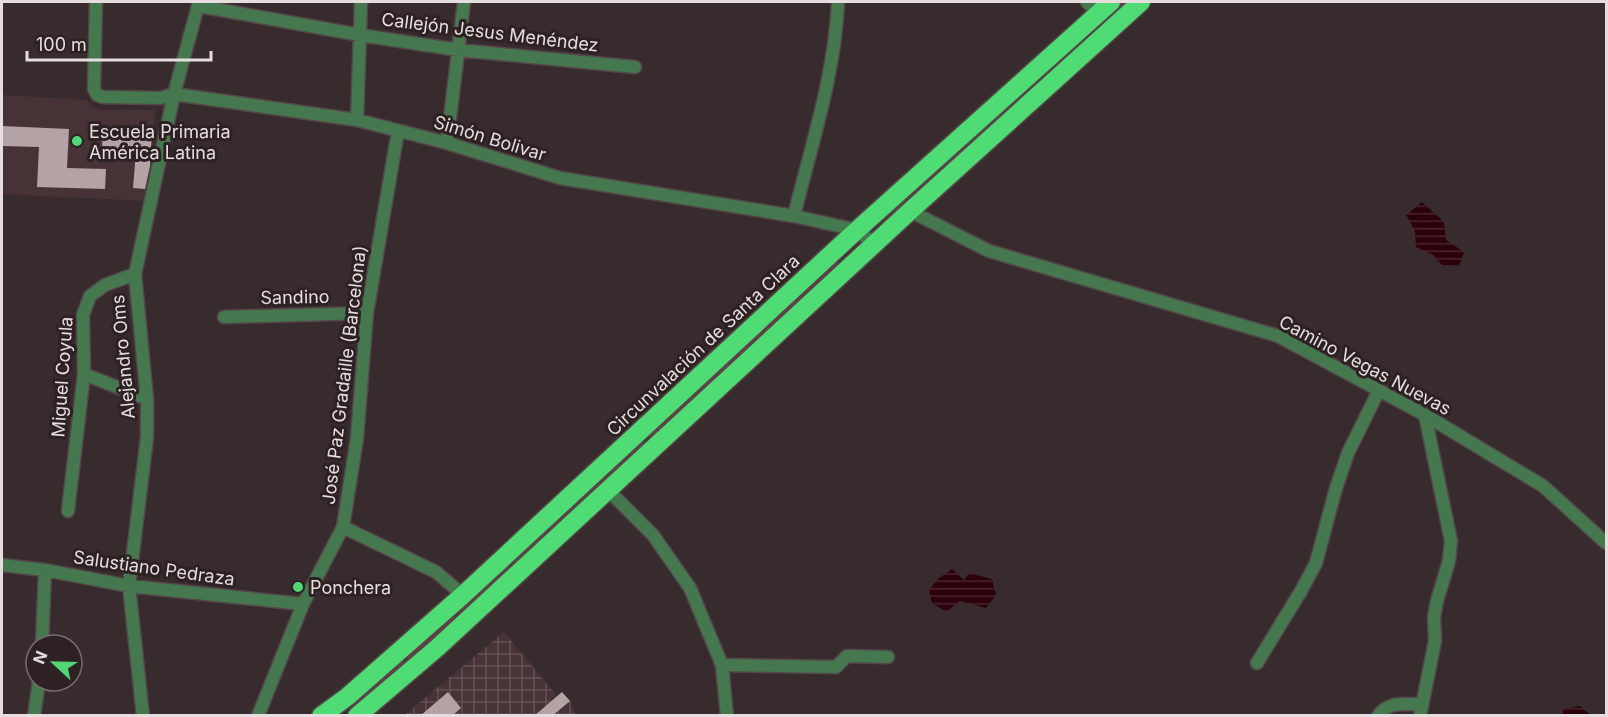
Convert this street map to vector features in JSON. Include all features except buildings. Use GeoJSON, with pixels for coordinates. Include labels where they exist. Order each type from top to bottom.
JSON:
{"type":"FeatureCollection","features":[{"type":"Feature","properties":{"kind":"highway"},"geometry":{"type":"LineString","coordinates":[[357,716],[437,648],[607,489],[1141,2]]}},
{"type":"Feature","properties":{"kind":"highway","name":"Circunvalación de Santa Clara"},"geometry":{"type":"LineString","coordinates":[[321,716],[347,697],[464,595],[1099,5]]}},
{"type":"Feature","properties":{"kind":"street","name":"Simón Bolivar"},"geometry":{"type":"LineString","coordinates":[[96,2],[94,89],[97,95],[103,97],[161,98],[174,94],[357,120],[447,143],[560,178],[794,216],[857,230],[874,244]]}},
{"type":"Feature","properties":{"kind":"street"},"geometry":{"type":"LineString","coordinates":[[357,120],[361,2]]}},
{"type":"Feature","properties":{"kind":"street"},"geometry":{"type":"LineString","coordinates":[[447,143],[465,2]]}},
{"type":"Feature","properties":{"kind":"street"},"geometry":{"type":"LineString","coordinates":[[794,216],[837,32],[838,2]]}},
{"type":"Feature","properties":{"kind":"street","name":"Callejón Jesus Menéndez"},"geometry":{"type":"LineString","coordinates":[[199,4],[360,35],[459,50],[635,67]]}},
{"type":"Feature","properties":{"kind":"street","name":"Alejandro Oms"},"geometry":{"type":"LineString","coordinates":[[143,716],[129,586],[147,437],[147,399],[135,274],[174,94],[199,4]]}},
{"type":"Feature","properties":{"kind":"street","name":"José Paz Gradaille (Barcelona)"},"geometry":{"type":"LineString","coordinates":[[258,716],[303,604],[343,527],[357,438],[368,313],[398,131]]}},
{"type":"Feature","properties":{"kind":"street","name":"Camino Vegas Nuevas"},"geometry":{"type":"LineString","coordinates":[[910,211],[989,251],[1278,336],[1425,415],[1543,486],[1606,543]]}},
{"type":"Feature","properties":{"kind":"street","name":"Miguel Coyula"},"geometry":{"type":"LineString","coordinates":[[68,511],[84,374],[83,315],[90,296],[105,285],[135,274]]}},
{"type":"Feature","properties":{"kind":"street","name":"Sandino"},"geometry":{"type":"LineString","coordinates":[[224,316],[368,313]]}},
{"type":"Feature","properties":{"kind":"street"},"geometry":{"type":"LineString","coordinates":[[84,374],[147,399]]}},
{"type":"Feature","properties":{"kind":"street"},"geometry":{"type":"LineString","coordinates":[[1257,663],[1316,563],[1348,453],[1379,390]]}},
{"type":"Feature","properties":{"kind":"street"},"geometry":{"type":"LineString","coordinates":[[1378,716],[1385,708],[1392,705],[1421,710],[1435,641],[1434,617],[1437,601],[1449,561],[1451,542],[1425,415]]}},
{"type":"Feature","properties":{"kind":"street"},"geometry":{"type":"LineString","coordinates":[[607,489],[653,535],[690,588],[722,665],[727,716]]}},
{"type":"Feature","properties":{"kind":"street"},"geometry":{"type":"LineString","coordinates":[[343,527],[436,572],[464,595]]}},
{"type":"Feature","properties":{"kind":"street","name":"Salustiano Pedraza"},"geometry":{"type":"LineString","coordinates":[[2,565],[45,570],[129,586],[303,604]]}},
{"type":"Feature","properties":{"kind":"street"},"geometry":{"type":"LineString","coordinates":[[42,633],[45,570]]}},
{"type":"Feature","properties":{"kind":"street"},"geometry":{"type":"LineString","coordinates":[[722,665],[836,667],[847,656],[888,657]]}},
{"type":"Feature","properties":{"kind":"street"},"geometry":{"type":"LineString","coordinates":[[34,716],[37,693]]}},
{"type":"Feature","properties":{"kind":"shaded area","name":"Escuela Primaria América Latina"},"geometry":{"type":"Polygon","coordinates":[[[2,95],[86,100],[92,107],[100,110],[155,110],[147,201],[2,194],[2,95]]]}},
{"type":"Feature","properties":{"kind":"shaded area"},"geometry":{"type":"Polygon","coordinates":[[[1422,202],[1444,222],[1446,240],[1464,252],[1459,266],[1442,265],[1433,255],[1416,247],[1415,231],[1406,215],[1422,202]]]}},
{"type":"Feature","properties":{"kind":"shaded area"},"geometry":{"type":"Polygon","coordinates":[[[952,569],[964,580],[969,573],[992,579],[996,595],[986,608],[960,601],[946,612],[932,603],[929,590],[938,579],[952,569]]]}},
{"type":"Feature","properties":{"kind":"shaded area"},"geometry":{"type":"Polygon","coordinates":[[[504,632],[557,696],[570,701],[576,715],[403,716],[504,632]]]}},
{"type":"Feature","properties":{"kind":"shaded area"},"geometry":{"type":"Polygon","coordinates":[[[1580,706],[1589,715],[1563,715],[1563,709],[1580,706]]]}},
{"type":"Feature","properties":{"kind":"green space"},"geometry":{"type":"Polygon","coordinates":[[[1119,2],[1128,2],[892,217],[895,206],[1119,2]]]}},
{"type":"Feature","properties":{"kind":"green space"},"geometry":{"type":"Polygon","coordinates":[[[838,261],[837,272],[651,440],[649,435],[838,261]]]}},
{"type":"Feature","properties":{"kind":"green space"},"geometry":{"type":"Polygon","coordinates":[[[643,442],[646,446],[515,567],[513,561],[643,442]]]}},
{"type":"Feature","properties":{"kind":"green space"},"geometry":{"type":"Polygon","coordinates":[[[507,565],[511,571],[459,615],[459,608],[507,565]]]}},
{"type":"Feature","properties":{"kind":"green space"},"geometry":{"type":"Polygon","coordinates":[[[455,612],[456,621],[408,663],[407,655],[455,612]]]}},
{"type":"Feature","properties":{"kind":"green space"},"geometry":{"type":"Polygon","coordinates":[[[403,660],[406,667],[355,709],[353,702],[403,660]]]}},
{"type":"Feature","properties":{"kind":"place","name":"Escuela Primaria América Latina"},"geometry":{"type":"Point","coordinates":[77,141]}},
{"type":"Feature","properties":{"kind":"place","name":"Ponchera"},"geometry":{"type":"Point","coordinates":[298,587]}}]}
